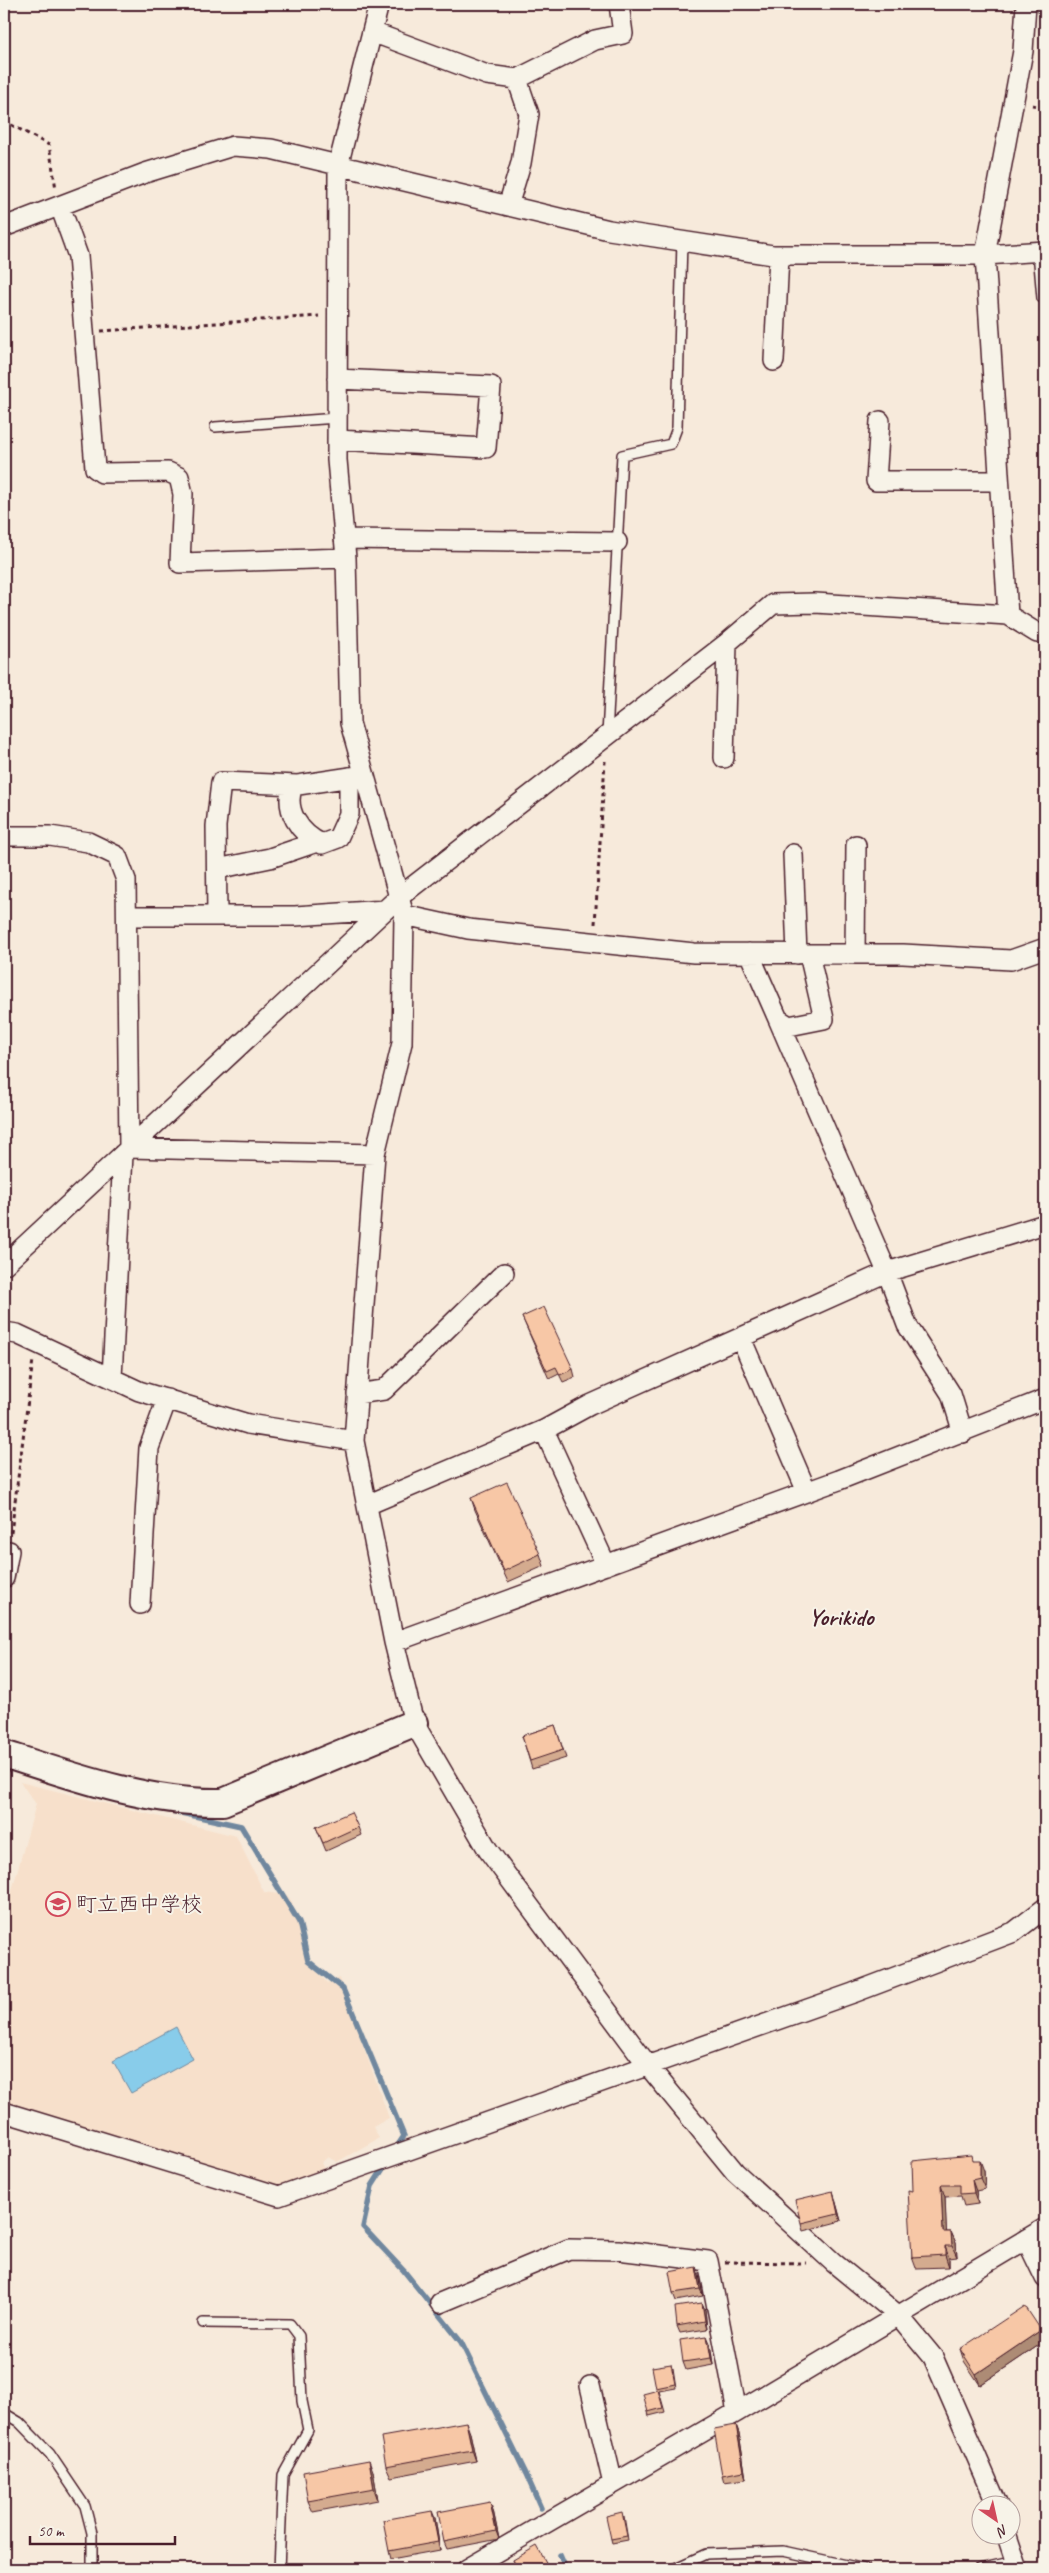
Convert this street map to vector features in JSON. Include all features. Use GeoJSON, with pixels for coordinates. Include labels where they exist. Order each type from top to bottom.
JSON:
{"type":"FeatureCollection","features":[{"type":"Feature","properties":{"kind":"street"},"geometry":{"type":"LineString","coordinates":[[379,4],[338,166],[337,440],[346,558],[350,723],[357,776],[404,915],[402,1043],[375,1154],[354,1441],[394,1642],[414,1723],[488,1850],[649,2067],[735,2172],[834,2263],[899,2316],[933,2357],[994,2496]]}},
{"type":"Feature","properties":{"kind":"street"},"geometry":{"type":"LineString","coordinates":[[372,32],[487,75],[517,79],[595,40],[623,34],[619,4]]}},
{"type":"Feature","properties":{"kind":"street"},"geometry":{"type":"LineString","coordinates":[[1008,615],[985,255],[1023,51],[1026,4]]}},
{"type":"Feature","properties":{"kind":"street"},"geometry":{"type":"LineString","coordinates":[[508,206],[521,163],[528,114],[517,79]]}},
{"type":"Feature","properties":{"kind":"street"},"geometry":{"type":"LineString","coordinates":[[4,227],[145,173],[233,146],[271,149],[609,230],[779,254],[985,255],[1042,251]]}},
{"type":"Feature","properties":{"kind":"street"},"geometry":{"type":"LineString","coordinates":[[60,206],[78,256],[86,332],[95,468],[102,473],[168,472],[179,477],[183,494],[180,564],[346,558]]}},
{"type":"Feature","properties":{"kind":"street"},"geometry":{"type":"LineString","coordinates":[[774,361],[779,254]]}},
{"type":"Feature","properties":{"kind":"street"},"geometry":{"type":"LineString","coordinates":[[337,379],[491,386],[486,448],[337,440]]}},
{"type":"Feature","properties":{"kind":"street"},"geometry":{"type":"LineString","coordinates":[[880,421],[876,481],[998,481]]}},
{"type":"Feature","properties":{"kind":"street"},"geometry":{"type":"LineString","coordinates":[[344,539],[617,542]]}},
{"type":"Feature","properties":{"kind":"street"},"geometry":{"type":"LineString","coordinates":[[4,1265],[399,897],[728,643],[773,604],[815,603],[1008,615],[1037,633],[1045,634]]}},
{"type":"Feature","properties":{"kind":"street"},"geometry":{"type":"LineString","coordinates":[[724,758],[728,643]]}},
{"type":"Feature","properties":{"kind":"street"},"geometry":{"type":"LineString","coordinates":[[217,916],[216,826],[221,782],[293,785],[357,776]]}},
{"type":"Feature","properties":{"kind":"street"},"geometry":{"type":"LineString","coordinates":[[293,785],[290,806],[296,822],[310,838],[322,844],[338,838],[349,814],[357,776]]}},
{"type":"Feature","properties":{"kind":"street"},"geometry":{"type":"LineString","coordinates":[[4,836],[50,836],[88,842],[117,856],[126,880],[126,1151],[112,1378]]}},
{"type":"Feature","properties":{"kind":"street"},"geometry":{"type":"LineString","coordinates":[[217,869],[270,858],[317,842]]}},
{"type":"Feature","properties":{"kind":"street"},"geometry":{"type":"LineString","coordinates":[[855,954],[856,845]]}},
{"type":"Feature","properties":{"kind":"street"},"geometry":{"type":"LineString","coordinates":[[778,1019],[788,1026],[824,1019],[803,954],[793,854]]}},
{"type":"Feature","properties":{"kind":"street"},"geometry":{"type":"LineString","coordinates":[[126,916],[295,916],[385,910]]}},
{"type":"Feature","properties":{"kind":"street"},"geometry":{"type":"LineString","coordinates":[[404,915],[468,929],[694,953],[855,954],[1011,960],[1045,948]]}},
{"type":"Feature","properties":{"kind":"street"},"geometry":{"type":"LineString","coordinates":[[749,953],[887,1272],[907,1325],[951,1394],[963,1433]]}},
{"type":"Feature","properties":{"kind":"street"},"geometry":{"type":"LineString","coordinates":[[126,1151],[375,1154]]}},
{"type":"Feature","properties":{"kind":"street"},"geometry":{"type":"LineString","coordinates":[[367,1505],[544,1430],[590,1405],[887,1272],[1045,1224]]}},
{"type":"Feature","properties":{"kind":"street"},"geometry":{"type":"LineString","coordinates":[[357,1394],[384,1390],[504,1272]]}},
{"type":"Feature","properties":{"kind":"street"},"geometry":{"type":"LineString","coordinates":[[4,1332],[17,1334],[139,1391],[248,1424],[354,1441]]}},
{"type":"Feature","properties":{"kind":"street"},"geometry":{"type":"LineString","coordinates":[[740,1338],[807,1492]]}},
{"type":"Feature","properties":{"kind":"street"},"geometry":{"type":"LineString","coordinates":[[140,1604],[149,1448],[167,1399]]}},
{"type":"Feature","properties":{"kind":"street"},"geometry":{"type":"LineString","coordinates":[[394,1642],[807,1492],[1045,1400]]}},
{"type":"Feature","properties":{"kind":"street"},"geometry":{"type":"LineString","coordinates":[[544,1430],[606,1565]]}},
{"type":"Feature","properties":{"kind":"street"},"geometry":{"type":"LineString","coordinates":[[4,1578],[9,1552]]}},
{"type":"Feature","properties":{"kind":"street"},"geometry":{"type":"LineString","coordinates":[[4,1754],[51,1770],[136,1792],[195,1803],[223,1802],[414,1723]]}},
{"type":"Feature","properties":{"kind":"street"},"geometry":{"type":"LineString","coordinates":[[4,2112],[279,2196],[649,2067],[1014,1932],[1045,1908]]}},
{"type":"Feature","properties":{"kind":"street"},"geometry":{"type":"LineString","coordinates":[[467,2569],[737,2412],[1045,2228]]}},
{"type":"Feature","properties":{"kind":"street"},"geometry":{"type":"LineString","coordinates":[[1026,2240],[1045,2278]]}},
{"type":"Feature","properties":{"kind":"street"},"geometry":{"type":"LineString","coordinates":[[440,2303],[569,2249],[618,2250],[708,2261],[737,2412]]}},
{"type":"Feature","properties":{"kind":"street"},"geometry":{"type":"LineString","coordinates":[[590,2386],[613,2484]]}},
{"type":"Feature","properties":{"kind":"street"},"geometry":{"type":"LineString","coordinates":[[1010,2546],[1017,2565]]}},
{"type":"Feature","properties":{"kind":"lane"},"geometry":{"type":"LineString","coordinates":[[607,735],[622,455],[671,444],[677,428],[682,241]]}},
{"type":"Feature","properties":{"kind":"lane"},"geometry":{"type":"LineString","coordinates":[[1042,251],[1042,298]]}},
{"type":"Feature","properties":{"kind":"lane"},"geometry":{"type":"LineString","coordinates":[[215,427],[337,418]]}},
{"type":"Feature","properties":{"kind":"lane"},"geometry":{"type":"LineString","coordinates":[[203,2323],[290,2324],[299,2336],[302,2401],[308,2430],[283,2475],[279,2569]]}},
{"type":"Feature","properties":{"kind":"lane"},"geometry":{"type":"LineString","coordinates":[[4,2413],[19,2422],[50,2454],[85,2506],[92,2533],[92,2569]]}},
{"type":"Feature","properties":{"kind":"lane"},"geometry":{"type":"LineString","coordinates":[[673,2569],[706,2554],[783,2551],[865,2569]]}},
{"type":"Feature","properties":{"kind":"lane"},"geometry":{"type":"LineString","coordinates":[[978,2569],[1017,2565]]}},
{"type":"Feature","properties":{"kind":"path"},"geometry":{"type":"LineString","coordinates":[[4,121],[49,145],[60,206]]}},
{"type":"Feature","properties":{"kind":"path"},"geometry":{"type":"LineString","coordinates":[[86,332],[337,315]]}},
{"type":"Feature","properties":{"kind":"path"},"geometry":{"type":"LineString","coordinates":[[594,943],[607,735]]}},
{"type":"Feature","properties":{"kind":"path"},"geometry":{"type":"LineString","coordinates":[[9,1552],[35,1342]]}},
{"type":"Feature","properties":{"kind":"path"},"geometry":{"type":"LineString","coordinates":[[708,2261],[834,2263]]}},
{"type":"Feature","properties":{"kind":"shaded area"},"geometry":{"type":"Polygon","coordinates":[[[20,1782],[236,1836],[264,1892],[287,1895],[292,1902],[306,1957],[327,1983],[339,1978],[389,2118],[373,2127],[379,2138],[337,2162],[328,2157],[321,2163],[324,2169],[274,2188],[4,2104],[4,1919],[36,1804],[20,1782]]]}},
{"type":"Feature","properties":{"kind":"water"},"geometry":{"type":"Polygon","coordinates":[[[176,2027],[193,2059],[131,2093],[113,2061],[176,2027]]]}},
{"type":"Feature","properties":{"kind":"building"},"geometry":{"type":"Polygon","coordinates":[[[544,1307],[573,1369],[560,1375],[556,1367],[547,1371],[522,1317],[544,1307]]]}},
{"type":"Feature","properties":{"kind":"building"},"geometry":{"type":"Polygon","coordinates":[[[507,1482],[540,1554],[504,1571],[471,1498],[507,1482]]]}},
{"type":"Feature","properties":{"kind":"building"},"geometry":{"type":"Polygon","coordinates":[[[555,1725],[563,1750],[530,1761],[522,1736],[555,1725]]]}},
{"type":"Feature","properties":{"kind":"building"},"geometry":{"type":"Polygon","coordinates":[[[351,1812],[358,1827],[323,1843],[316,1827],[351,1812]]]}},
{"type":"Feature","properties":{"kind":"building"},"geometry":{"type":"Polygon","coordinates":[[[971,2155],[972,2160],[980,2160],[980,2178],[972,2180],[974,2193],[960,2194],[960,2185],[941,2185],[943,2232],[951,2232],[952,2246],[945,2246],[945,2255],[912,2257],[908,2190],[913,2191],[912,2161],[971,2155]]]}},
{"type":"Feature","properties":{"kind":"building"},"geometry":{"type":"Polygon","coordinates":[[[833,2191],[838,2214],[801,2223],[795,2200],[833,2191]]]}},
{"type":"Feature","properties":{"kind":"building"},"geometry":{"type":"Polygon","coordinates":[[[696,2267],[700,2289],[673,2293],[669,2272],[696,2267]]]}},
{"type":"Feature","properties":{"kind":"building"},"geometry":{"type":"Polygon","coordinates":[[[702,2303],[705,2321],[677,2326],[675,2307],[702,2303]]]}},
{"type":"Feature","properties":{"kind":"building"},"geometry":{"type":"Polygon","coordinates":[[[1025,2306],[1041,2330],[976,2374],[960,2349],[1025,2306]]]}},
{"type":"Feature","properties":{"kind":"building"},"geometry":{"type":"Polygon","coordinates":[[[707,2336],[711,2358],[683,2362],[680,2340],[707,2336]]]}},
{"type":"Feature","properties":{"kind":"building"},"geometry":{"type":"Polygon","coordinates":[[[671,2364],[675,2384],[656,2388],[652,2367],[671,2364]]]}},
{"type":"Feature","properties":{"kind":"building"},"geometry":{"type":"Polygon","coordinates":[[[658,2390],[663,2408],[648,2412],[643,2394],[658,2390]]]}},
{"type":"Feature","properties":{"kind":"building"},"geometry":{"type":"Polygon","coordinates":[[[466,2422],[472,2450],[386,2466],[381,2437],[466,2422]]]}},
{"type":"Feature","properties":{"kind":"building"},"geometry":{"type":"Polygon","coordinates":[[[736,2425],[744,2471],[722,2475],[714,2429],[736,2425]]]}},
{"type":"Feature","properties":{"kind":"building"},"geometry":{"type":"Polygon","coordinates":[[[369,2460],[374,2489],[308,2501],[303,2472],[369,2460]]]}},
{"type":"Feature","properties":{"kind":"building"},"geometry":{"type":"Polygon","coordinates":[[[490,2502],[496,2531],[444,2542],[438,2512],[490,2502]]]}},
{"type":"Feature","properties":{"kind":"building"},"geometry":{"type":"Polygon","coordinates":[[[432,2511],[438,2542],[389,2551],[383,2520],[432,2511]]]}},
{"type":"Feature","properties":{"kind":"building"},"geometry":{"type":"Polygon","coordinates":[[[622,2512],[627,2536],[611,2539],[606,2516],[622,2512]]]}},
{"type":"Feature","properties":{"kind":"building"},"geometry":{"type":"Polygon","coordinates":[[[537,2546],[548,2566],[542,2569],[518,2569],[513,2560],[537,2546]]]}},
{"type":"Feature","properties":{"kind":"waterway"},"geometry":{"type":"LineString","coordinates":[[172,1811],[241,1826],[299,1922],[308,1961],[343,1989],[404,2136],[396,2148]]}},
{"type":"Feature","properties":{"kind":"waterway"},"geometry":{"type":"LineString","coordinates":[[386,2164],[372,2186],[363,2227],[404,2271],[461,2342],[541,2508]]}},
{"type":"Feature","properties":{"kind":"waterway"},"geometry":{"type":"LineString","coordinates":[[560,2555],[566,2569]]}},
{"type":"Feature","properties":{"kind":"place","name":"町立西中学校"},"geometry":{"type":"Point","coordinates":[58,1904]}},
{"type":"Feature","properties":{"kind":"district","name":"Yorikido"},"geometry":{"type":"Point","coordinates":[841,1617]}}]}
